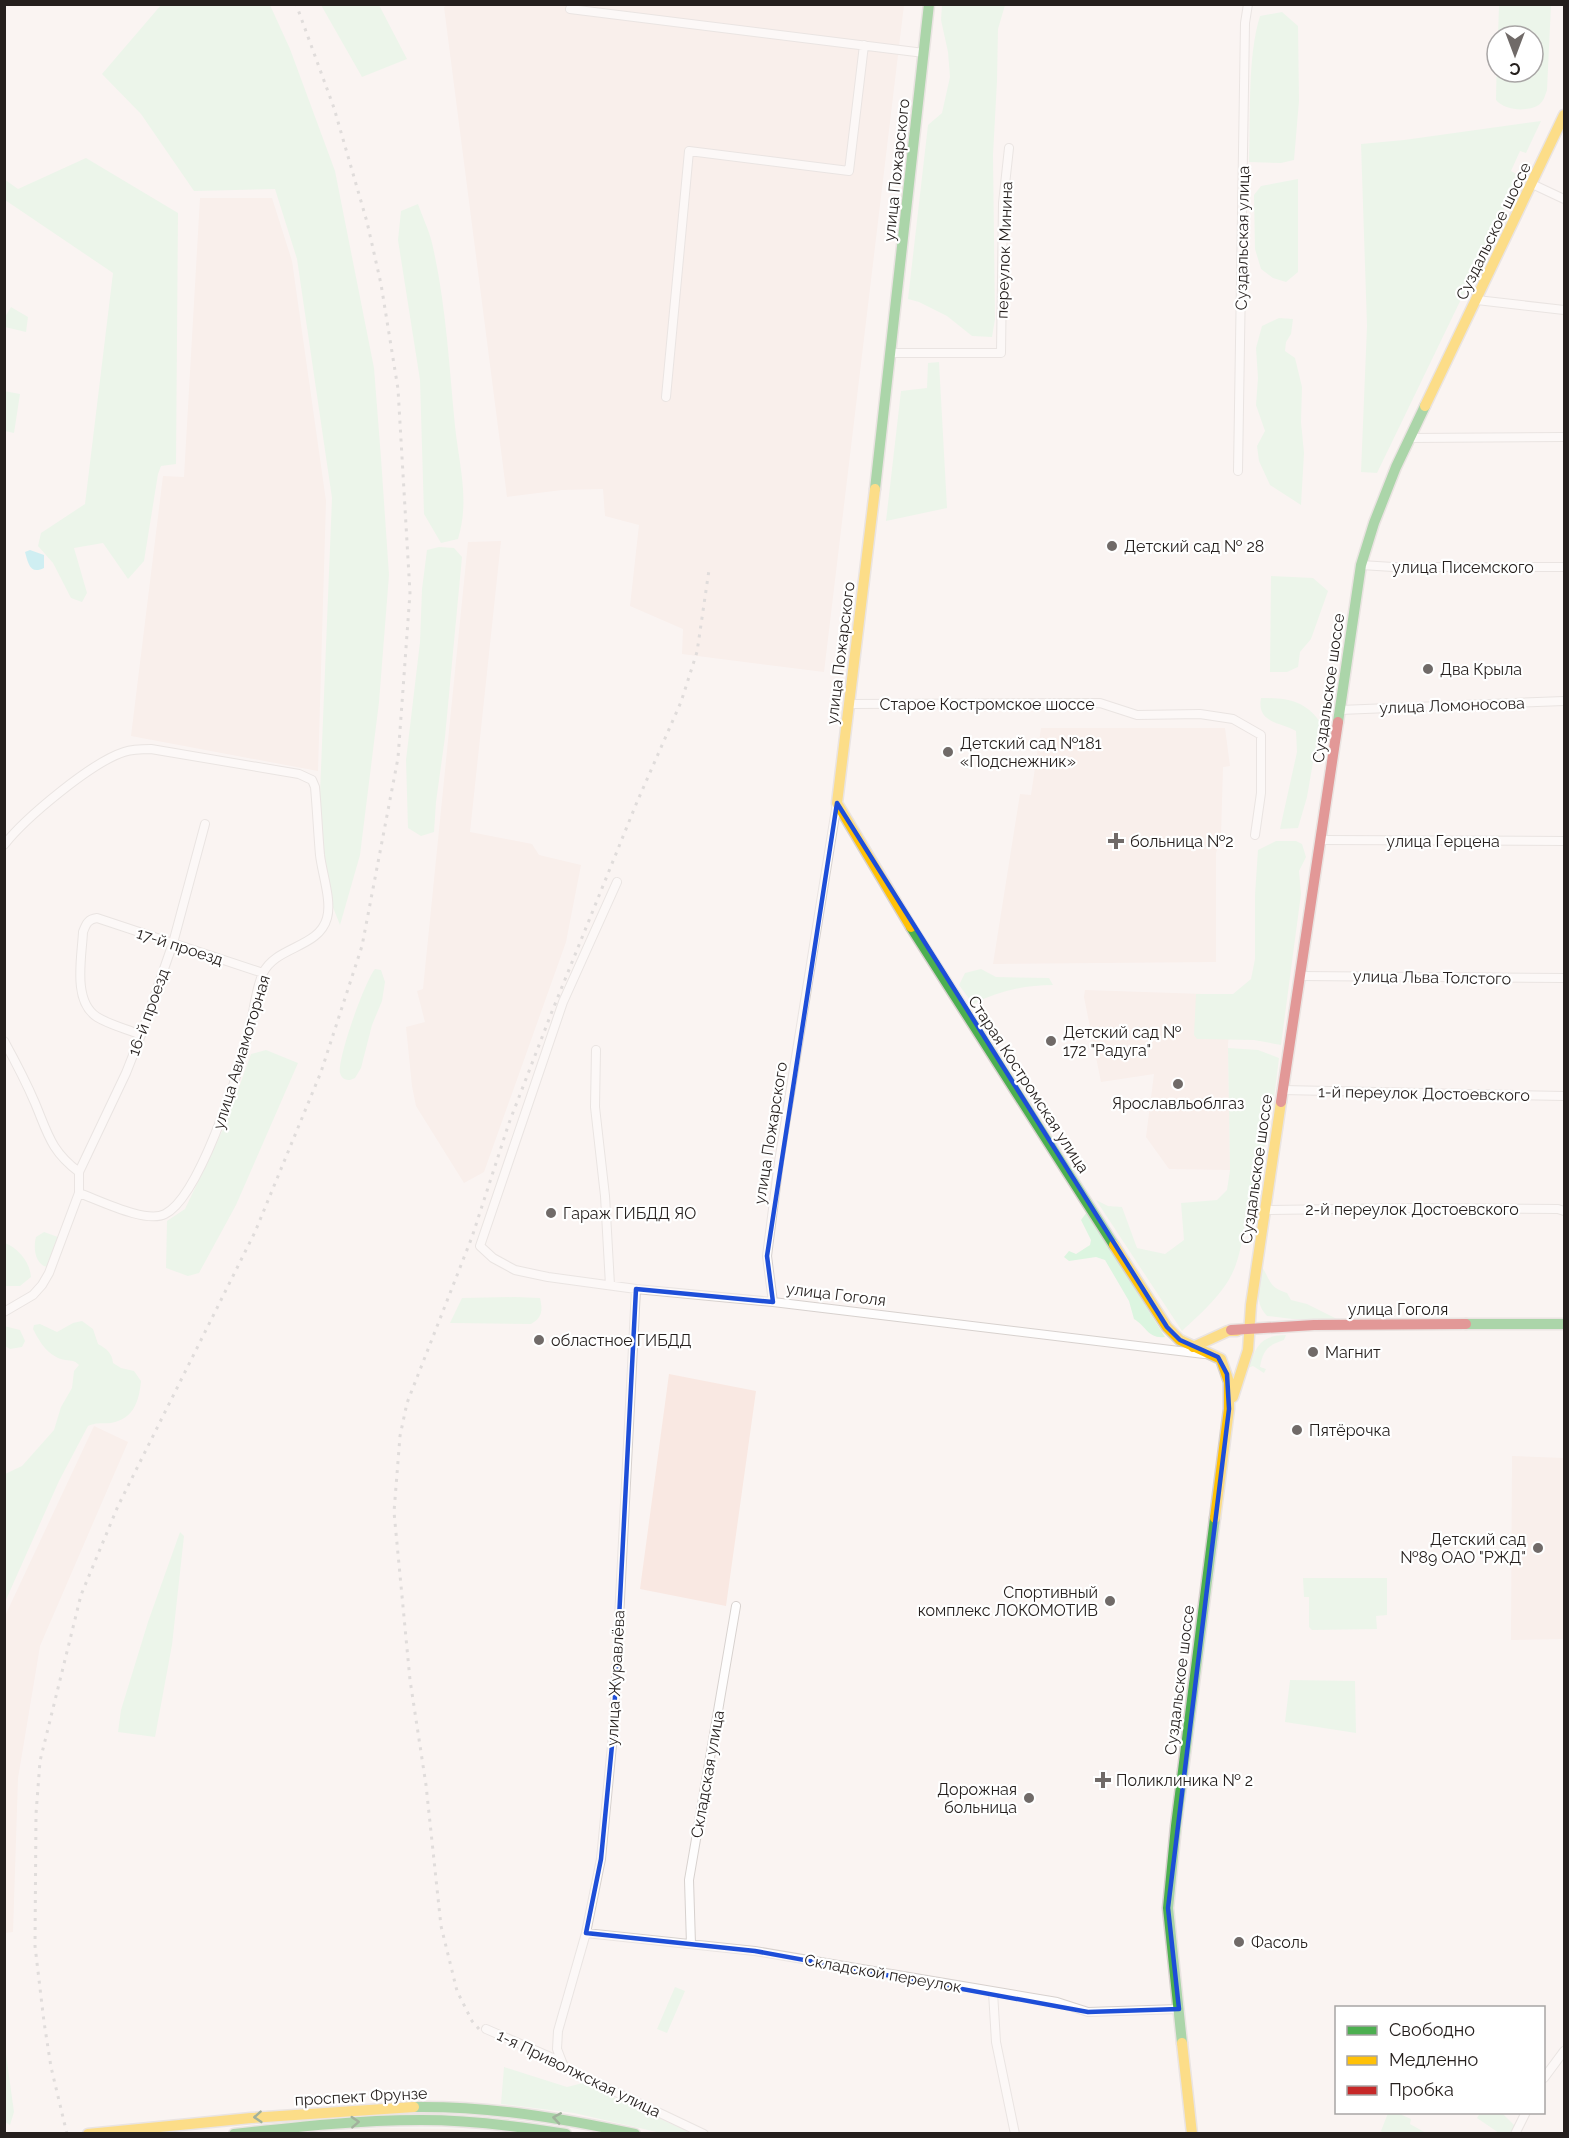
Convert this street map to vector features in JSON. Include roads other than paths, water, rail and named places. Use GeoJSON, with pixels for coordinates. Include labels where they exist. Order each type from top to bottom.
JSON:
{"type":"FeatureCollection","features":[{"type":"Feature","properties":{"kind":"main road","name":"улица Пожарского"},"geometry":{"type":"LineString","coordinates":[[837,804],[891,352],[929,4]]}},
{"type":"Feature","properties":{"kind":"main road","name":"Суздальское шоссе"},"geometry":{"type":"LineString","coordinates":[[1229,1409],[1248,1348],[1251,1306],[1361,565],[1387,488],[1564,115]]}},
{"type":"Feature","properties":{"kind":"main road","name":"Старая Костромская улица"},"geometry":{"type":"LineString","coordinates":[[837,804],[1004,1074],[1167,1327],[1176,1337],[1218,1357]]}},
{"type":"Feature","properties":{"kind":"main road","name":"Суздальское шоссе"},"geometry":{"type":"LineString","coordinates":[[1231,1330],[1242,1320],[1251,1306]]}},
{"type":"Feature","properties":{"kind":"main road"},"geometry":{"type":"LineString","coordinates":[[1251,1306],[1254,1315],[1260,1321],[1277,1326]]}},
{"type":"Feature","properties":{"kind":"main road","name":"улица Гоголя"},"geometry":{"type":"LineString","coordinates":[[1231,1330],[1277,1326],[1564,1324]]}},
{"type":"Feature","properties":{"kind":"main road"},"geometry":{"type":"LineString","coordinates":[[1248,1348],[1244,1336],[1231,1330],[1220,1336],[1215,1346],[1218,1357],[1235,1363],[1240,1361],[1248,1348],[1253,1338],[1277,1326]]}},
{"type":"Feature","properties":{"kind":"main road","name":"улица Гоголя"},"geometry":{"type":"LineString","coordinates":[[1193,1347],[1220,1336]]}},
{"type":"Feature","properties":{"kind":"main road","name":"Суздальское шоссе"},"geometry":{"type":"LineString","coordinates":[[1192,2133],[1168,1908],[1176,1826],[1229,1409],[1229,1385],[1218,1357]]}},
{"type":"Feature","properties":{"kind":"main road","name":"проспект Фрунзе"},"geometry":{"type":"LineString","coordinates":[[88,2133],[389,2107],[462,2108],[524,2113],[634,2133]]}},
{"type":"Feature","properties":{"kind":"main road","name":"проспект Фрунзе"},"geometry":{"type":"LineString","coordinates":[[234,2133],[331,2123],[403,2120],[472,2122],[566,2133]]}},
{"type":"Feature","properties":{"kind":"street","name":"Суздальская улица"},"geometry":{"type":"LineString","coordinates":[[1238,471],[1245,23],[1248,4]]}},
{"type":"Feature","properties":{"kind":"street"},"geometry":{"type":"LineString","coordinates":[[570,9],[924,53]]}},
{"type":"Feature","properties":{"kind":"street"},"geometry":{"type":"LineString","coordinates":[[666,397],[689,151],[849,171],[864,45]]}},
{"type":"Feature","properties":{"kind":"street","name":"переулок Минина"},"geometry":{"type":"LineString","coordinates":[[891,352],[1001,353],[1003,203],[1009,148]]}},
{"type":"Feature","properties":{"kind":"street"},"geometry":{"type":"LineString","coordinates":[[1532,184],[1564,199]]}},
{"type":"Feature","properties":{"kind":"street"},"geometry":{"type":"LineString","coordinates":[[1477,300],[1564,310]]}},
{"type":"Feature","properties":{"kind":"street"},"geometry":{"type":"LineString","coordinates":[[1410,438],[1564,436]]}},
{"type":"Feature","properties":{"kind":"street","name":"улица Писемского"},"geometry":{"type":"LineString","coordinates":[[1361,565],[1564,567]]}},
{"type":"Feature","properties":{"kind":"street","name":"улица Ломоносова"},"geometry":{"type":"LineString","coordinates":[[1340,710],[1564,701]]}},
{"type":"Feature","properties":{"kind":"street","name":"Старое Костромское шоссе"},"geometry":{"type":"LineString","coordinates":[[849,704],[1100,703],[1137,716],[1200,714],[1233,719],[1261,735],[1261,793],[1255,835]]}},
{"type":"Feature","properties":{"kind":"street","name":"улица Авиамоторная"},"geometry":{"type":"LineString","coordinates":[[4,845],[19,828],[50,801],[102,762],[126,751],[152,749],[299,774],[312,780],[315,787],[320,857],[328,904],[327,918],[320,932],[276,958],[263,973],[247,1039],[221,1123],[179,1202],[168,1213],[154,1217],[136,1214],[79,1193]]}},
{"type":"Feature","properties":{"kind":"street","name":"улица Пожарского"},"geometry":{"type":"LineString","coordinates":[[773,1302],[767,1256],[770,1232],[779,1162],[837,804]]}},
{"type":"Feature","properties":{"kind":"street","name":"16-й проезд"},"geometry":{"type":"LineString","coordinates":[[4,1312],[33,1295],[42,1285],[52,1265],[79,1193],[80,1172],[141,1035],[172,943],[205,824]]}},
{"type":"Feature","properties":{"kind":"street","name":"улица Герцена"},"geometry":{"type":"LineString","coordinates":[[1321,840],[1564,841]]}},
{"type":"Feature","properties":{"kind":"street","name":"улица Гоголя"},"geometry":{"type":"LineString","coordinates":[[616,882],[563,1002],[480,1246],[493,1258],[515,1270],[548,1277],[636,1289],[773,1302],[1218,1357]]}},
{"type":"Feature","properties":{"kind":"street","name":"17-й проезд"},"geometry":{"type":"LineString","coordinates":[[141,1035],[95,1016],[80,991],[83,932],[87,923],[92,919],[97,918],[263,973]]}},
{"type":"Feature","properties":{"kind":"street","name":"улица Льва Толстого"},"geometry":{"type":"LineString","coordinates":[[1299,976],[1564,978]]}},
{"type":"Feature","properties":{"kind":"street"},"geometry":{"type":"LineString","coordinates":[[4,1041],[35,1102],[50,1140],[67,1163],[80,1172]]}},
{"type":"Feature","properties":{"kind":"street"},"geometry":{"type":"LineString","coordinates":[[596,1050],[595,1107],[605,1196],[610,1285]]}},
{"type":"Feature","properties":{"kind":"street","name":"1-й переулок Достоевского"},"geometry":{"type":"LineString","coordinates":[[1283,1090],[1564,1096]]}},
{"type":"Feature","properties":{"kind":"street","name":"2-й переулок Достоевского"},"geometry":{"type":"LineString","coordinates":[[1266,1210],[1412,1208],[1561,1210]]}},
{"type":"Feature","properties":{"kind":"street","name":"улица Журавлёва"},"geometry":{"type":"LineString","coordinates":[[561,2062],[557,2049],[558,2031],[586,1933],[601,1859],[613,1735],[636,1289]]}},
{"type":"Feature","properties":{"kind":"street","name":"улица Гоголя"},"geometry":{"type":"LineString","coordinates":[[1178,1351],[1193,1347]]}},
{"type":"Feature","properties":{"kind":"street","name":"Складская улица"},"geometry":{"type":"LineString","coordinates":[[691,1944],[689,1880],[736,1606]]}},
{"type":"Feature","properties":{"kind":"street","name":"Складской переулок"},"geometry":{"type":"LineString","coordinates":[[586,1933],[755,1951],[1057,2002],[1088,2012],[1179,2009]]}},
{"type":"Feature","properties":{"kind":"street"},"geometry":{"type":"LineString","coordinates":[[993,1992],[996,2042],[1015,2133]]}},
{"type":"Feature","properties":{"kind":"street","name":"1-я Приволжская улица"},"geometry":{"type":"LineString","coordinates":[[486,2029],[561,2062],[565,2068],[704,2133]]}},
{"type":"Feature","properties":{"kind":"street"},"geometry":{"type":"LineString","coordinates":[[1545,2077],[1564,2051]]}},
{"type":"Feature","properties":{"kind":"street"},"geometry":{"type":"LineString","coordinates":[[1515,2133],[1525,2114]]}},
{"type":"Feature","properties":{"kind":"water"},"geometry":{"type":"Polygon","coordinates":[[[30,550],[44,555],[44,568],[36,570],[30,567],[25,552],[30,550]]]}},
{"type":"Feature","properties":{"kind":"railway"},"geometry":{"type":"LineString","coordinates":[[67,2134],[51,2067],[35,1946],[36,1814],[40,1761],[81,1595],[118,1506],[255,1232],[321,1072],[362,946],[398,758],[410,593],[398,389],[381,284],[367,222],[334,108],[296,4]]}},
{"type":"Feature","properties":{"kind":"railway"},"geometry":{"type":"LineString","coordinates":[[479,2029],[472,2021],[457,1991],[441,1926],[426,1785],[410,1680],[394,1512],[400,1436],[407,1403],[472,1237],[509,1123],[637,802],[681,702],[697,652],[709,570]]}},
{"type":"Feature","properties":{"kind":"place","name":"Детский сад № 28"},"geometry":{"type":"Point","coordinates":[1112,546]}},
{"type":"Feature","properties":{"kind":"place","name":"Два Крыла"},"geometry":{"type":"Point","coordinates":[1428,669]}},
{"type":"Feature","properties":{"kind":"place","name":"Детский сад №181 «Подснежник»"},"geometry":{"type":"Point","coordinates":[948,752]}},
{"type":"Feature","properties":{"kind":"place","name":"больница №2"},"geometry":{"type":"Point","coordinates":[1116,841]}},
{"type":"Feature","properties":{"kind":"place","name":"Детский сад № 172 \"Радуга\""},"geometry":{"type":"Point","coordinates":[1051,1041]}},
{"type":"Feature","properties":{"kind":"place","name":"Ярославльоблгаз"},"geometry":{"type":"Point","coordinates":[1178,1084]}},
{"type":"Feature","properties":{"kind":"place","name":"Гараж ГИБДД ЯО"},"geometry":{"type":"Point","coordinates":[551,1213]}},
{"type":"Feature","properties":{"kind":"place","name":"областное ГИБДД"},"geometry":{"type":"Point","coordinates":[539,1340]}},
{"type":"Feature","properties":{"kind":"place","name":"Магнит"},"geometry":{"type":"Point","coordinates":[1313,1352]}},
{"type":"Feature","properties":{"kind":"place","name":"Пятёрочка"},"geometry":{"type":"Point","coordinates":[1297,1430]}},
{"type":"Feature","properties":{"kind":"place","name":"Детский сад №89 ОАО \"РЖД\""},"geometry":{"type":"Point","coordinates":[1538,1548]}},
{"type":"Feature","properties":{"kind":"place","name":"Спортивный комплекс ЛОКОМОТИВ"},"geometry":{"type":"Point","coordinates":[1110,1601]}},
{"type":"Feature","properties":{"kind":"place","name":"Поликлиника № 2"},"geometry":{"type":"Point","coordinates":[1103,1780]}},
{"type":"Feature","properties":{"kind":"place","name":"Дорожная больница"},"geometry":{"type":"Point","coordinates":[1029,1798]}},
{"type":"Feature","properties":{"kind":"place","name":"Фасоль"},"geometry":{"type":"Point","coordinates":[1239,1942]}}]}
